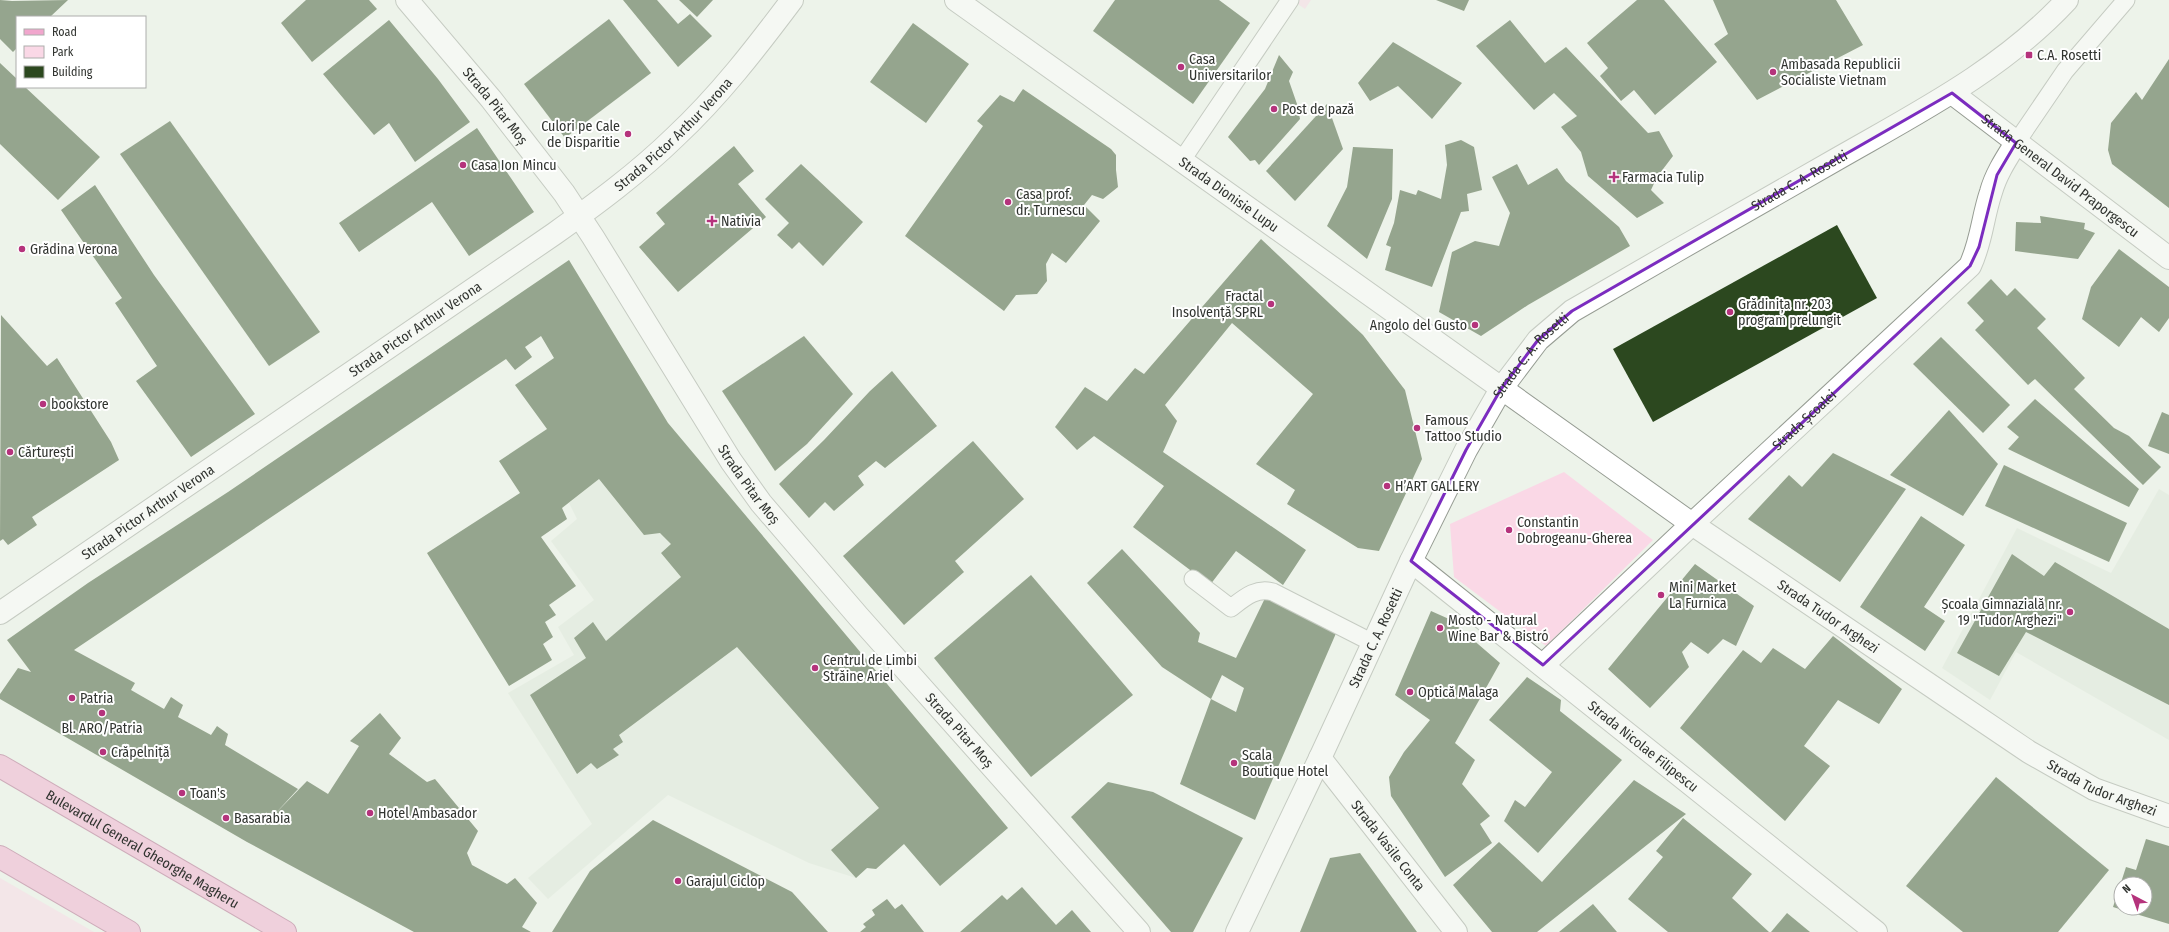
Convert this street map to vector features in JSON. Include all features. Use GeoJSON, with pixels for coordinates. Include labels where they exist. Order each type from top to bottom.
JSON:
{"type":"FeatureCollection","features":[{"type":"Feature","properties":{"kind":"main road","name":"Bulevardul General Gheorghe Magheru"},"geometry":{"type":"LineString","coordinates":[[0,766],[285,932]]}},
{"type":"Feature","properties":{"kind":"main road"},"geometry":{"type":"LineString","coordinates":[[0,857],[129,932]]}},
{"type":"Feature","properties":{"kind":"street","name":"Strada Pitar Moș"},"geometry":{"type":"LineString","coordinates":[[407,0],[491,99],[579,216],[731,461],[761,503],[905,670],[1138,932]]}},
{"type":"Feature","properties":{"kind":"street","name":"Strada Pictor Arthur Verona"},"geometry":{"type":"LineString","coordinates":[[0,613],[579,216],[642,166],[680,132],[716,96],[747,59],[792,0]]}},
{"type":"Feature","properties":{"kind":"street","name":"Strada Dionisie Lupu"},"geometry":{"type":"LineString","coordinates":[[956,0],[1182,160],[1501,390]]}},
{"type":"Feature","properties":{"kind":"street","name":"Strada C. A. Rosetti"},"geometry":{"type":"LineString","coordinates":[[1237,932],[1320,758],[1411,561],[1466,450],[1501,390],[1538,340],[1572,311],[1952,93],[2020,46],[2045,24],[2067,0]]}},
{"type":"Feature","properties":{"kind":"street","name":"Strada General David Praporgescu"},"geometry":{"type":"LineString","coordinates":[[1952,93],[2169,258]]}},
{"type":"Feature","properties":{"kind":"street","name":"Strada Școalei"},"geometry":{"type":"LineString","coordinates":[[1543,665],[1692,524],[1970,266],[1979,247],[1990,193],[1997,175],[2016,143]]}},
{"type":"Feature","properties":{"kind":"street","name":"Strada Tudor Arghezi"},"geometry":{"type":"LineString","coordinates":[[1501,390],[1692,524],[2029,752],[2094,789],[2169,816]]}},
{"type":"Feature","properties":{"kind":"street","name":"Strada Nicolae Filipescu"},"geometry":{"type":"LineString","coordinates":[[1411,561],[1876,932]]}},
{"type":"Feature","properties":{"kind":"street","name":"Strada Vasile Conta"},"geometry":{"type":"LineString","coordinates":[[1320,758],[1456,932]]}},
{"type":"Feature","properties":{"kind":"lane"},"geometry":{"type":"LineString","coordinates":[[1182,160],[1290,0]]}},
{"type":"Feature","properties":{"kind":"lane"},"geometry":{"type":"LineString","coordinates":[[2016,143],[2065,71],[2126,0]]}},
{"type":"Feature","properties":{"kind":"lane"},"geometry":{"type":"LineString","coordinates":[[1193,580],[1231,608],[1250,595],[1263,589],[1273,592],[1373,643]]}},
{"type":"Feature","properties":{"kind":"highlighted area"},"geometry":{"type":"Polygon","coordinates":[[[1952,93],[2016,143],[1997,175],[1979,247],[1970,266],[1543,665],[1411,561],[1466,450],[1501,389],[1538,340],[1572,311],[1952,93]]]}},
{"type":"Feature","properties":{"kind":"shaded area"},"geometry":{"type":"Polygon","coordinates":[[[668,423],[1008,828],[940,886],[904,844],[876,869],[867,868],[856,878],[809,863],[668,795],[548,899],[528,878],[592,824],[508,693],[574,655],[558,627],[594,600],[551,541],[577,519],[569,503],[668,423]]]}},
{"type":"Feature","properties":{"kind":"shaded area","name":"Școala Gimnazială nr. 19 \"Tudor Arghezi\""},"geometry":{"type":"Polygon","coordinates":[[[2159,489],[2169,495],[2169,740],[2016,652],[1990,700],[1942,668],[2017,528],[2111,573],[2159,489]]]}},
{"type":"Feature","properties":{"kind":"green space"},"geometry":{"type":"Polygon","coordinates":[[[1292,0],[1311,0],[1305,9],[1292,0]]]}},
{"type":"Feature","properties":{"kind":"green space"},"geometry":{"type":"Polygon","coordinates":[[[1564,472],[1653,540],[1546,646],[1454,577],[1450,524],[1564,472]]]}},
{"type":"Feature","properties":{"kind":"green space"},"geometry":{"type":"Polygon","coordinates":[[[0,878],[94,932],[0,932],[0,878]]]}},
{"type":"Feature","properties":{"kind":"building"},"geometry":{"type":"Polygon","coordinates":[[[0,0],[68,0],[51,16],[16,16],[16,49],[13,52],[0,39],[0,0]]]}},
{"type":"Feature","properties":{"kind":"building"},"geometry":{"type":"Polygon","coordinates":[[[306,0],[369,0],[377,9],[312,62],[281,23],[306,0]]]}},
{"type":"Feature","properties":{"kind":"building"},"geometry":{"type":"Polygon","coordinates":[[[623,0],[657,0],[678,24],[690,14],[712,36],[678,67],[623,0]]]}},
{"type":"Feature","properties":{"kind":"building"},"geometry":{"type":"Polygon","coordinates":[[[679,0],[713,0],[697,17],[679,0]]]}},
{"type":"Feature","properties":{"kind":"building","name":"Casa Universitarilor"},"geometry":{"type":"Polygon","coordinates":[[[1115,0],[1219,0],[1250,23],[1193,104],[1093,31],[1115,0]]]}},
{"type":"Feature","properties":{"kind":"building"},"geometry":{"type":"Polygon","coordinates":[[[1436,0],[1469,0],[1464,11],[1436,0]]]}},
{"type":"Feature","properties":{"kind":"building"},"geometry":{"type":"Polygon","coordinates":[[[1637,0],[1664,0],[1717,62],[1655,115],[1634,90],[1621,101],[1600,76],[1608,68],[1587,43],[1637,0]]]}},
{"type":"Feature","properties":{"kind":"building","name":"Ambasada Republicii Socialiste Vietnam"},"geometry":{"type":"Polygon","coordinates":[[[1713,0],[1836,0],[1863,45],[1757,100],[1714,44],[1728,34],[1713,0]]]}},
{"type":"Feature","properties":{"kind":"building"},"geometry":{"type":"Polygon","coordinates":[[[609,19],[651,73],[565,138],[524,84],[609,19]]]}},
{"type":"Feature","properties":{"kind":"building"},"geometry":{"type":"Polygon","coordinates":[[[389,20],[438,79],[470,122],[415,162],[389,123],[374,135],[323,74],[389,20]]]}},
{"type":"Feature","properties":{"kind":"building"},"geometry":{"type":"Polygon","coordinates":[[[1510,20],[1545,63],[1566,47],[1648,133],[1659,131],[1673,156],[1657,177],[1651,190],[1664,203],[1637,218],[1588,176],[1581,152],[1561,127],[1577,116],[1554,93],[1534,110],[1476,46],[1510,20]]]}},
{"type":"Feature","properties":{"kind":"building"},"geometry":{"type":"Polygon","coordinates":[[[913,23],[969,64],[926,123],[870,82],[913,23]]]}},
{"type":"Feature","properties":{"kind":"building"},"geometry":{"type":"Polygon","coordinates":[[[1393,42],[1462,83],[1432,119],[1398,86],[1370,101],[1358,83],[1393,42]]]}},
{"type":"Feature","properties":{"kind":"building","name":"Post de pază"},"geometry":{"type":"Polygon","coordinates":[[[1279,55],[1293,72],[1289,81],[1297,104],[1300,119],[1259,165],[1255,160],[1250,161],[1228,137],[1265,89],[1279,55]]]}},
{"type":"Feature","properties":{"kind":"building"},"geometry":{"type":"Polygon","coordinates":[[[2169,59],[2169,208],[2112,164],[2108,150],[2111,123],[2136,92],[2142,100],[2169,59]]]}},
{"type":"Feature","properties":{"kind":"building"},"geometry":{"type":"Polygon","coordinates":[[[0,63],[16,78],[16,88],[26,88],[100,157],[58,200],[0,144],[0,63]]]}},
{"type":"Feature","properties":{"kind":"building","name":"Casa prof. dr. Turnescu"},"geometry":{"type":"Polygon","coordinates":[[[1023,89],[1111,149],[1116,155],[1118,187],[1103,199],[1092,195],[1084,205],[1100,221],[1066,263],[1052,253],[1046,264],[1047,281],[1037,294],[1016,295],[1004,311],[905,236],[983,126],[977,121],[1000,95],[1014,102],[1023,89]]]}},
{"type":"Feature","properties":{"kind":"building"},"geometry":{"type":"Polygon","coordinates":[[[1327,104],[1343,149],[1295,201],[1266,171],[1327,104]]]}},
{"type":"Feature","properties":{"kind":"building"},"geometry":{"type":"Polygon","coordinates":[[[170,121],[320,332],[269,366],[120,154],[170,121]]]}},
{"type":"Feature","properties":{"kind":"building","name":"Casa Ion Mincu"},"geometry":{"type":"Polygon","coordinates":[[[477,128],[534,212],[469,256],[432,202],[359,252],[339,223],[477,128]]]}},
{"type":"Feature","properties":{"kind":"building"},"geometry":{"type":"Polygon","coordinates":[[[1461,140],[1474,147],[1482,190],[1467,194],[1469,211],[1461,212],[1432,287],[1385,270],[1391,247],[1386,245],[1394,223],[1400,190],[1416,195],[1418,190],[1441,199],[1447,165],[1445,145],[1461,140]]]}},
{"type":"Feature","properties":{"kind":"building","name":"Nativia"},"geometry":{"type":"Polygon","coordinates":[[[734,146],[754,171],[738,184],[766,217],[678,292],[639,247],[665,224],[656,213],[734,146]]]}},
{"type":"Feature","properties":{"kind":"building"},"geometry":{"type":"Polygon","coordinates":[[[1353,147],[1393,149],[1392,199],[1367,259],[1327,226],[1347,187],[1353,147]]]}},
{"type":"Feature","properties":{"kind":"building"},"geometry":{"type":"Polygon","coordinates":[[[801,164],[863,222],[823,266],[799,242],[792,249],[777,235],[789,223],[765,199],[801,164]]]}},
{"type":"Feature","properties":{"kind":"building"},"geometry":{"type":"Polygon","coordinates":[[[1517,164],[1528,185],[1557,168],[1566,181],[1619,227],[1630,246],[1528,305],[1481,336],[1439,312],[1452,252],[1475,241],[1499,246],[1510,213],[1492,177],[1517,164]]]}},
{"type":"Feature","properties":{"kind":"building"},"geometry":{"type":"Polygon","coordinates":[[[95,185],[154,275],[255,414],[191,457],[136,381],[157,366],[115,303],[122,298],[61,210],[95,185]]]}},
{"type":"Feature","properties":{"kind":"building"},"geometry":{"type":"Polygon","coordinates":[[[2040,216],[2085,223],[2084,229],[2095,233],[2078,259],[2015,251],[2016,222],[2041,223],[2040,216]]]}},
{"type":"Feature","properties":{"kind":"building"},"geometry":{"type":"Polygon","coordinates":[[[1837,225],[1877,298],[1653,422],[1613,349],[1837,225]]]}},
{"type":"Feature","properties":{"kind":"building"},"geometry":{"type":"Polygon","coordinates":[[[1261,239],[1363,335],[1405,390],[1422,459],[1379,551],[1358,548],[1287,504],[1295,490],[1256,464],[1313,394],[1232,323],[1165,405],[1177,421],[1163,452],[1306,550],[1283,585],[1236,551],[1210,585],[1133,527],[1164,486],[1094,436],[1077,450],[1055,427],[1085,387],[1107,401],[1135,368],[1144,374],[1261,239]]]}},
{"type":"Feature","properties":{"kind":"building"},"geometry":{"type":"Polygon","coordinates":[[[2119,249],[2169,287],[2169,318],[2159,332],[2141,317],[2119,347],[2082,319],[2091,287],[2119,249]]]}},
{"type":"Feature","properties":{"kind":"building"},"geometry":{"type":"Polygon","coordinates":[[[569,260],[668,423],[1008,828],[940,886],[904,844],[876,869],[867,868],[856,878],[831,850],[879,808],[737,647],[619,735],[623,742],[613,749],[619,755],[597,769],[591,763],[577,774],[530,695],[586,658],[574,638],[593,622],[606,641],[681,577],[661,553],[671,544],[660,533],[644,535],[599,479],[562,508],[567,519],[541,537],[576,586],[549,605],[556,615],[545,622],[553,637],[543,644],[552,660],[509,686],[427,553],[520,493],[499,461],[547,429],[515,385],[554,358],[541,336],[525,347],[532,357],[515,370],[506,359],[74,650],[135,683],[131,690],[164,709],[171,697],[183,705],[178,717],[211,735],[217,726],[228,734],[225,745],[298,789],[274,815],[307,781],[328,794],[359,746],[350,741],[380,713],[401,738],[389,754],[427,782],[435,779],[478,831],[467,853],[472,865],[507,884],[515,878],[537,903],[522,927],[531,932],[414,932],[247,842],[0,699],[0,694],[18,668],[31,672],[7,640],[88,583],[228,492],[569,260]]]}},
{"type":"Feature","properties":{"kind":"building"},"geometry":{"type":"Polygon","coordinates":[[[1991,279],[2007,296],[2015,288],[2046,319],[2037,328],[2085,378],[2074,389],[2114,428],[2129,436],[2161,467],[2143,485],[2035,379],[2028,385],[1975,330],[1984,321],[1967,303],[1991,279]]]}},
{"type":"Feature","properties":{"kind":"building","name":"bookstore"},"geometry":{"type":"Polygon","coordinates":[[[1,315],[47,366],[57,358],[111,442],[119,460],[32,517],[37,525],[8,545],[3,539],[0,541],[1,315]]]}},
{"type":"Feature","properties":{"kind":"building"},"geometry":{"type":"Polygon","coordinates":[[[804,336],[853,394],[807,444],[775,471],[722,391],[804,336]]]}},
{"type":"Feature","properties":{"kind":"building"},"geometry":{"type":"Polygon","coordinates":[[[1941,337],[2010,405],[1983,433],[1913,364],[1941,337]]]}},
{"type":"Feature","properties":{"kind":"building"},"geometry":{"type":"Polygon","coordinates":[[[892,371],[937,426],[885,468],[876,461],[858,476],[864,485],[834,511],[825,502],[809,518],[779,484],[824,440],[870,391],[892,371]]]}},
{"type":"Feature","properties":{"kind":"building"},"geometry":{"type":"Polygon","coordinates":[[[2035,399],[2139,489],[2129,507],[2008,449],[2019,437],[2007,427],[2035,399]]]}},
{"type":"Feature","properties":{"kind":"building"},"geometry":{"type":"Polygon","coordinates":[[[1949,410],[1998,464],[1963,516],[1890,475],[1949,410]]]}},
{"type":"Feature","properties":{"kind":"building"},"geometry":{"type":"Polygon","coordinates":[[[2162,412],[2169,415],[2169,454],[2148,446],[2162,412]]]}},
{"type":"Feature","properties":{"kind":"building"},"geometry":{"type":"Polygon","coordinates":[[[973,441],[1024,499],[955,561],[964,572],[904,625],[843,556],[973,441]]]}},
{"type":"Feature","properties":{"kind":"building"},"geometry":{"type":"Polygon","coordinates":[[[1833,453],[1906,489],[1840,582],[1748,519],[1789,475],[1802,487],[1833,453]]]}},
{"type":"Feature","properties":{"kind":"building"},"geometry":{"type":"Polygon","coordinates":[[[2004,465],[2127,523],[2109,562],[1985,506],[2004,465]]]}},
{"type":"Feature","properties":{"kind":"building"},"geometry":{"type":"Polygon","coordinates":[[[1921,516],[1965,545],[1924,607],[1945,621],[1925,651],[1860,607],[1921,516]]]}},
{"type":"Feature","properties":{"kind":"building"},"geometry":{"type":"Polygon","coordinates":[[[1122,549],[1200,633],[1198,642],[1236,658],[1267,594],[1337,631],[1255,820],[1180,784],[1211,699],[1162,667],[1087,583],[1122,549]],[[1222,675],[1211,699],[1236,712],[1244,688],[1222,675]]]}},
{"type":"Feature","properties":{"kind":"building"},"geometry":{"type":"Polygon","coordinates":[[[2012,554],[2044,576],[2055,562],[2169,629],[2169,705],[2026,632],[1999,676],[1957,653],[2012,554]]]}},
{"type":"Feature","properties":{"kind":"building"},"geometry":{"type":"Polygon","coordinates":[[[1695,564],[1754,606],[1736,646],[1723,639],[1708,654],[1691,642],[1682,652],[1689,667],[1650,708],[1608,669],[1695,564]]]}},
{"type":"Feature","properties":{"kind":"building"},"geometry":{"type":"Polygon","coordinates":[[[1031,575],[1133,695],[1031,777],[934,658],[1031,575]]]}},
{"type":"Feature","properties":{"kind":"building"},"geometry":{"type":"Polygon","coordinates":[[[1431,611],[1449,619],[1500,663],[1455,743],[1475,760],[1462,784],[1490,816],[1480,824],[1492,843],[1445,877],[1391,796],[1389,777],[1404,752],[1430,720],[1395,695],[1431,611]]]}},
{"type":"Feature","properties":{"kind":"building"},"geometry":{"type":"Polygon","coordinates":[[[1833,636],[1902,689],[1879,724],[1838,700],[1804,746],[1830,766],[1785,821],[1680,728],[1743,650],[1761,663],[1773,648],[1805,669],[1833,636]]]}},
{"type":"Feature","properties":{"kind":"building"},"geometry":{"type":"Polygon","coordinates":[[[1527,677],[1561,700],[1560,711],[1622,760],[1538,853],[1504,821],[1515,800],[1525,807],[1552,772],[1489,720],[1527,677]]]}},
{"type":"Feature","properties":{"kind":"building"},"geometry":{"type":"Polygon","coordinates":[[[1996,777],[2109,870],[2058,932],[1963,932],[1906,886],[1996,777]]]}},
{"type":"Feature","properties":{"kind":"building"},"geometry":{"type":"Polygon","coordinates":[[[1634,780],[1686,814],[1537,932],[1492,932],[1453,885],[1499,842],[1542,882],[1634,780]]]}},
{"type":"Feature","properties":{"kind":"building"},"geometry":{"type":"Polygon","coordinates":[[[1108,782],[1153,792],[1243,838],[1193,932],[1171,932],[1071,817],[1108,782]]]}},
{"type":"Feature","properties":{"kind":"building"},"geometry":{"type":"Polygon","coordinates":[[[1683,818],[1752,874],[1732,898],[1769,932],[1668,932],[1628,899],[1663,857],[1656,851],[1683,818]]]}},
{"type":"Feature","properties":{"kind":"building","name":"Garajul Ciclop"},"geometry":{"type":"Polygon","coordinates":[[[653,820],[792,892],[828,932],[552,932],[590,871],[653,820]]]}},
{"type":"Feature","properties":{"kind":"building"},"geometry":{"type":"Polygon","coordinates":[[[2146,839],[2169,846],[2169,924],[2143,916],[2153,916],[2153,876],[2123,876],[2126,867],[2136,870],[2146,839]]]}},
{"type":"Feature","properties":{"kind":"building"},"geometry":{"type":"Polygon","coordinates":[[[1360,853],[1417,932],[1300,932],[1330,858],[1360,853]]]}},
{"type":"Feature","properties":{"kind":"building"},"geometry":{"type":"Polygon","coordinates":[[[1022,887],[1056,925],[1072,910],[1091,932],[960,932],[1002,895],[1007,900],[1022,887]]]}},
{"type":"Feature","properties":{"kind":"building"},"geometry":{"type":"Polygon","coordinates":[[[887,899],[895,909],[902,904],[924,932],[860,932],[866,927],[863,924],[875,915],[872,910],[887,899]]]}},
{"type":"Feature","properties":{"kind":"building"},"geometry":{"type":"Polygon","coordinates":[[[1593,904],[1617,932],[1559,932],[1593,904]]]}},
{"type":"Feature","properties":{"kind":"building"},"geometry":{"type":"Polygon","coordinates":[[[1787,913],[1810,932],[1771,932],[1787,913]]]}},
{"type":"Feature","properties":{"kind":"place","name":"C.A. Rosetti"},"geometry":{"type":"Point","coordinates":[2029,55]}},
{"type":"Feature","properties":{"kind":"place","name":"Casa Universitarilor"},"geometry":{"type":"Point","coordinates":[1181,67]}},
{"type":"Feature","properties":{"kind":"place","name":"Ambasada Republicii Socialiste Vietnam"},"geometry":{"type":"Point","coordinates":[1773,72]}},
{"type":"Feature","properties":{"kind":"place","name":"Post de pază"},"geometry":{"type":"Point","coordinates":[1274,109]}},
{"type":"Feature","properties":{"kind":"place","name":"Culori pe Cale de Disparitie"},"geometry":{"type":"Point","coordinates":[628,134]}},
{"type":"Feature","properties":{"kind":"place","name":"Casa Ion Mincu"},"geometry":{"type":"Point","coordinates":[463,165]}},
{"type":"Feature","properties":{"kind":"place","name":"Farmacia Tulip"},"geometry":{"type":"Point","coordinates":[1614,177]}},
{"type":"Feature","properties":{"kind":"place","name":"Casa prof. dr. Turnescu"},"geometry":{"type":"Point","coordinates":[1008,202]}},
{"type":"Feature","properties":{"kind":"place","name":"Nativia"},"geometry":{"type":"Point","coordinates":[712,221]}},
{"type":"Feature","properties":{"kind":"place","name":"Grădina Verona"},"geometry":{"type":"Point","coordinates":[22,249]}},
{"type":"Feature","properties":{"kind":"place","name":"Fractal Insolvență SPRL"},"geometry":{"type":"Point","coordinates":[1271,304]}},
{"type":"Feature","properties":{"kind":"place","name":"Grădinița nr. 203 program prelungit"},"geometry":{"type":"Point","coordinates":[1730,312]}},
{"type":"Feature","properties":{"kind":"place","name":"Angolo del Gusto"},"geometry":{"type":"Point","coordinates":[1475,325]}},
{"type":"Feature","properties":{"kind":"place","name":"bookstore"},"geometry":{"type":"Point","coordinates":[43,404]}},
{"type":"Feature","properties":{"kind":"place","name":"Famous Tattoo Studio"},"geometry":{"type":"Point","coordinates":[1417,428]}},
{"type":"Feature","properties":{"kind":"place","name":"Cărturești"},"geometry":{"type":"Point","coordinates":[10,452]}},
{"type":"Feature","properties":{"kind":"place","name":"H’ART GALLERY"},"geometry":{"type":"Point","coordinates":[1387,486]}},
{"type":"Feature","properties":{"kind":"place","name":"Constantin Dobrogeanu-Gherea"},"geometry":{"type":"Point","coordinates":[1509,530]}},
{"type":"Feature","properties":{"kind":"place","name":"Mini Market La Furnica"},"geometry":{"type":"Point","coordinates":[1661,595]}},
{"type":"Feature","properties":{"kind":"place","name":"Școala Gimnazială nr. 19 \"Tudor Arghezi\""},"geometry":{"type":"Point","coordinates":[2070,612]}},
{"type":"Feature","properties":{"kind":"place","name":"Mosto - Natural Wine Bar & Bistró"},"geometry":{"type":"Point","coordinates":[1440,628]}},
{"type":"Feature","properties":{"kind":"place","name":"Centrul de Limbi Străine Ariel"},"geometry":{"type":"Point","coordinates":[815,668]}},
{"type":"Feature","properties":{"kind":"place","name":"Optică Malaga"},"geometry":{"type":"Point","coordinates":[1410,692]}},
{"type":"Feature","properties":{"kind":"place","name":"Patria"},"geometry":{"type":"Point","coordinates":[72,698]}},
{"type":"Feature","properties":{"kind":"place","name":"Bl. ARO/Patria"},"geometry":{"type":"Point","coordinates":[102,713]}},
{"type":"Feature","properties":{"kind":"place","name":"Crăpelniță"},"geometry":{"type":"Point","coordinates":[103,752]}},
{"type":"Feature","properties":{"kind":"place","name":"Scala Boutique Hotel"},"geometry":{"type":"Point","coordinates":[1234,763]}},
{"type":"Feature","properties":{"kind":"place","name":"Toan's"},"geometry":{"type":"Point","coordinates":[182,793]}},
{"type":"Feature","properties":{"kind":"place","name":"Hotel Ambasador"},"geometry":{"type":"Point","coordinates":[370,813]}},
{"type":"Feature","properties":{"kind":"place","name":"Basarabia"},"geometry":{"type":"Point","coordinates":[226,818]}},
{"type":"Feature","properties":{"kind":"place","name":"Garajul Ciclop"},"geometry":{"type":"Point","coordinates":[678,881]}}]}
